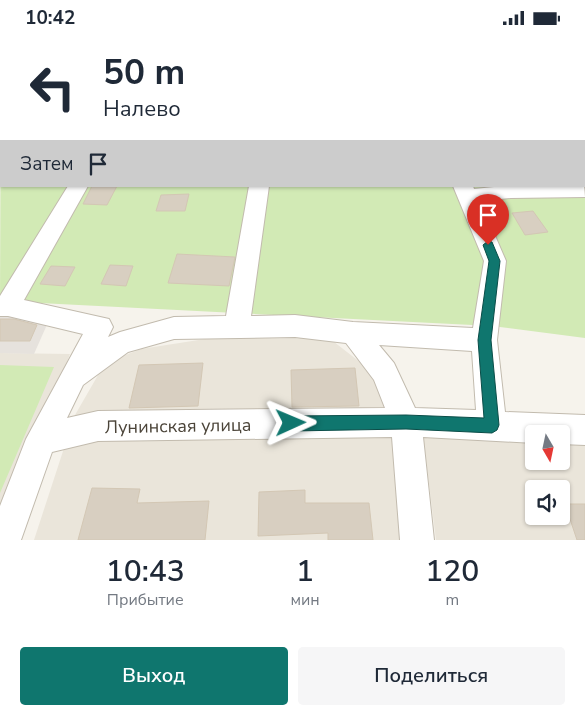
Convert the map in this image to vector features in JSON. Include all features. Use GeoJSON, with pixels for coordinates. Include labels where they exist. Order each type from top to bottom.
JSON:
{"type":"FeatureCollection","features":[{"type":"Feature","properties":{"kind":"street"},"geometry":{"type":"LineString","coordinates":[[4,540],[41,439],[100,327],[4,306],[77,187]]}},
{"type":"Feature","properties":{"kind":"street"},"geometry":{"type":"LineString","coordinates":[[237,327],[259,187]]}},
{"type":"Feature","properties":{"kind":"street"},"geometry":{"type":"LineString","coordinates":[[492,425],[484,340],[495,261],[466,191],[585,191]]}},
{"type":"Feature","properties":{"kind":"street"},"geometry":{"type":"LineString","coordinates":[[73,376],[120,343],[174,328],[295,326],[353,333],[484,340]]}},
{"type":"Feature","properties":{"kind":"street"},"geometry":{"type":"LineString","coordinates":[[353,333],[384,372],[406,422],[417,540]]}},
{"type":"Feature","properties":{"kind":"street","name":"Лунинская улица"},"geometry":{"type":"LineString","coordinates":[[41,439],[98,427],[406,422],[585,430]]}},
{"type":"Feature","properties":{"kind":"shaded area"},"geometry":{"type":"Polygon","coordinates":[[[0,310],[53,311],[34,354],[0,353],[0,310]]]}},
{"type":"Feature","properties":{"kind":"shaded area"},"geometry":{"type":"Polygon","coordinates":[[[329,338],[374,373],[387,413],[75,415],[105,363],[141,349],[205,339],[329,338]]]}},
{"type":"Feature","properties":{"kind":"shaded area"},"geometry":{"type":"Polygon","coordinates":[[[0,353],[70,354],[0,540],[0,353]]]}},
{"type":"Feature","properties":{"kind":"shaded area"},"geometry":{"type":"Polygon","coordinates":[[[396,436],[406,540],[34,540],[66,442],[396,436]]]}},
{"type":"Feature","properties":{"kind":"shaded area"},"geometry":{"type":"Polygon","coordinates":[[[423,436],[525,441],[525,470],[570,470],[570,442],[585,443],[585,540],[436,540],[423,436]]]}},
{"type":"Feature","properties":{"kind":"green space"},"geometry":{"type":"Polygon","coordinates":[[[0,187],[585,187],[585,338],[492,326],[0,301],[0,187]]]}},
{"type":"Feature","properties":{"kind":"green space"},"geometry":{"type":"Polygon","coordinates":[[[0,365],[54,367],[0,493],[0,365]]]}},
{"type":"Feature","properties":{"kind":"building"},"geometry":{"type":"Polygon","coordinates":[[[92,187],[116,187],[107,205],[83,204],[92,187]]]}},
{"type":"Feature","properties":{"kind":"building"},"geometry":{"type":"Polygon","coordinates":[[[189,194],[185,211],[156,211],[161,195],[189,194]]]}},
{"type":"Feature","properties":{"kind":"building"},"geometry":{"type":"Polygon","coordinates":[[[533,211],[548,232],[525,235],[512,213],[533,211]]]}},
{"type":"Feature","properties":{"kind":"building"},"geometry":{"type":"Polygon","coordinates":[[[177,254],[235,257],[229,286],[168,283],[177,254]]]}},
{"type":"Feature","properties":{"kind":"building"},"geometry":{"type":"Polygon","coordinates":[[[110,265],[133,266],[126,286],[101,284],[110,265]]]}},
{"type":"Feature","properties":{"kind":"building"},"geometry":{"type":"Polygon","coordinates":[[[51,266],[75,267],[65,286],[40,284],[51,266]]]}},
{"type":"Feature","properties":{"kind":"building"},"geometry":{"type":"Polygon","coordinates":[[[0,319],[14,319],[37,325],[30,341],[0,341],[0,319]]]}},
{"type":"Feature","properties":{"kind":"building"},"geometry":{"type":"Polygon","coordinates":[[[203,363],[198,406],[129,408],[139,365],[203,363]]]}},
{"type":"Feature","properties":{"kind":"building"},"geometry":{"type":"Polygon","coordinates":[[[355,368],[359,406],[292,407],[291,370],[355,368]]]}},
{"type":"Feature","properties":{"kind":"building"},"geometry":{"type":"Polygon","coordinates":[[[92,488],[140,489],[137,503],[209,501],[205,540],[78,540],[92,488]]]}},
{"type":"Feature","properties":{"kind":"building"},"geometry":{"type":"Polygon","coordinates":[[[305,490],[305,503],[369,503],[373,540],[328,540],[328,533],[258,536],[259,492],[305,490]]]}},
{"type":"Feature","properties":{"kind":"building"},"geometry":{"type":"Polygon","coordinates":[[[570,504],[585,504],[585,540],[577,540],[570,519],[570,504]]]}},
{"type":"Feature","properties":{"kind":"route"},"geometry":{"type":"LineString","coordinates":[[291,423],[406,422],[492,425],[484,340],[495,261],[488,245]]}}]}
